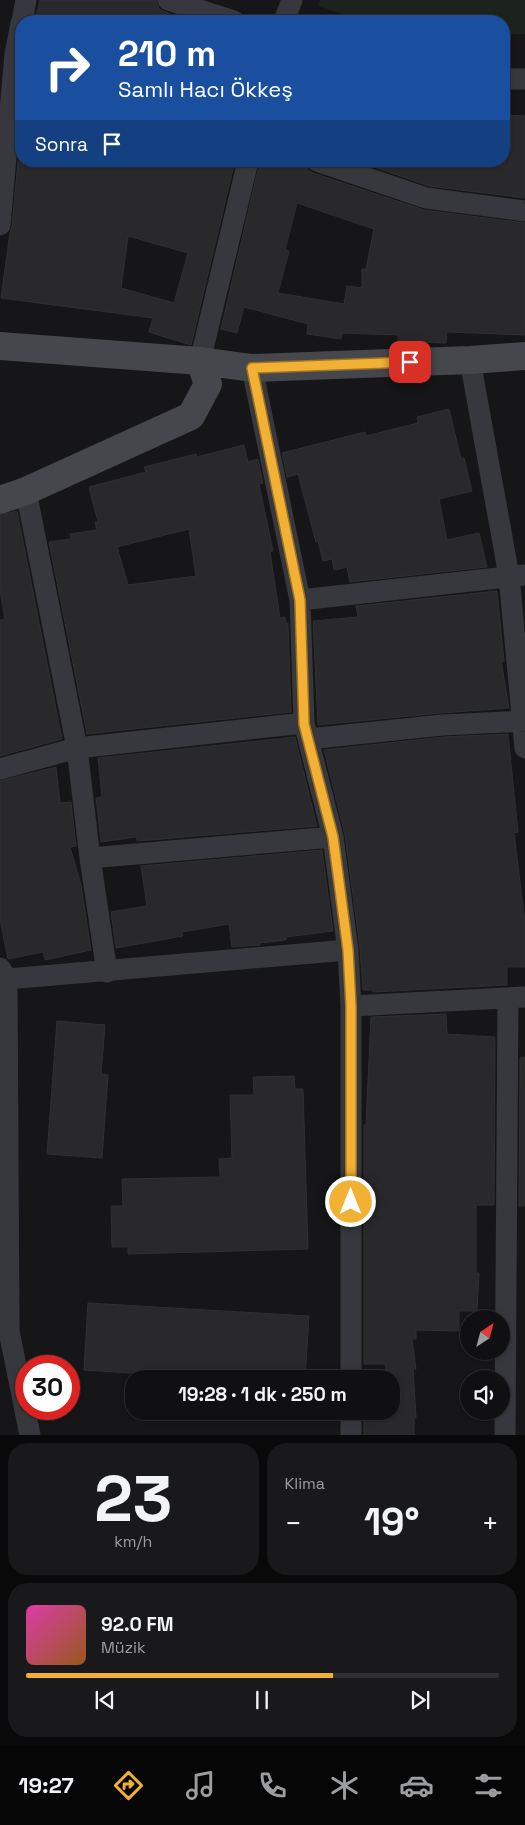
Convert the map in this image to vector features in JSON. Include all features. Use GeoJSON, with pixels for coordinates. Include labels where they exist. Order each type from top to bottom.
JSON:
{"type":"FeatureCollection","features":[{"type":"Feature","properties":{"kind":"street"},"geometry":{"type":"LineString","coordinates":[[23,15],[26,0]]}},
{"type":"Feature","properties":{"kind":"street"},"geometry":{"type":"LineString","coordinates":[[168,0],[215,15]]}},
{"type":"Feature","properties":{"kind":"street"},"geometry":{"type":"LineString","coordinates":[[286,15],[292,0]]}},
{"type":"Feature","properties":{"kind":"street"},"geometry":{"type":"LineString","coordinates":[[0,225],[12,53]]}},
{"type":"Feature","properties":{"kind":"street"},"geometry":{"type":"LineString","coordinates":[[510,79],[525,79]]}},
{"type":"Feature","properties":{"kind":"street"},"geometry":{"type":"LineString","coordinates":[[0,500],[26,491],[191,416],[208,384],[200,361],[247,167]]}},
{"type":"Feature","properties":{"kind":"street"},"geometry":{"type":"LineString","coordinates":[[335,167],[426,198],[525,210]]}},
{"type":"Feature","properties":{"kind":"street"},"geometry":{"type":"LineString","coordinates":[[0,346],[200,361],[252,368],[470,360],[525,356]]}},
{"type":"Feature","properties":{"kind":"street"},"geometry":{"type":"LineString","coordinates":[[470,360],[517,576],[525,748]]}},
{"type":"Feature","properties":{"kind":"street"},"geometry":{"type":"LineString","coordinates":[[252,368],[300,600],[306,731],[333,837],[348,950],[351,1006],[351,1370]]}},
{"type":"Feature","properties":{"kind":"street"},"geometry":{"type":"LineString","coordinates":[[26,491],[77,748],[106,972]]}},
{"type":"Feature","properties":{"kind":"street"},"geometry":{"type":"LineString","coordinates":[[300,600],[517,576]]}},
{"type":"Feature","properties":{"kind":"street"},"geometry":{"type":"LineString","coordinates":[[0,769],[77,748],[306,731],[523,721]]}},
{"type":"Feature","properties":{"kind":"street"},"geometry":{"type":"LineString","coordinates":[[90,858],[333,837]]}},
{"type":"Feature","properties":{"kind":"street"},"geometry":{"type":"LineString","coordinates":[[30,1435],[5,1329],[3,974],[106,972],[348,950]]}},
{"type":"Feature","properties":{"kind":"street"},"geometry":{"type":"LineString","coordinates":[[351,1006],[517,998],[505,1435]]}},
{"type":"Feature","properties":{"kind":"street"},"geometry":{"type":"LineString","coordinates":[[351,1420],[351,1435]]}},
{"type":"Feature","properties":{"kind":"shaded area"},"geometry":{"type":"Polygon","coordinates":[[[320,0],[525,0],[525,34],[510,34],[510,15],[346,15],[318,6],[320,0]]]}},
{"type":"Feature","properties":{"kind":"building"},"geometry":{"type":"Polygon","coordinates":[[[40,0],[156,0],[159,9],[170,14],[170,15],[36,15],[40,0]]]}},
{"type":"Feature","properties":{"kind":"building"},"geometry":{"type":"Polygon","coordinates":[[[510,115],[525,116],[525,198],[429,186],[374,167],[510,167],[510,115]]]}},
{"type":"Feature","properties":{"kind":"building"},"geometry":{"type":"Polygon","coordinates":[[[17,167],[234,167],[191,345],[149,332],[153,318],[1,298],[17,167]],[[128,236],[121,288],[174,303],[188,253],[128,236]]]}},
{"type":"Feature","properties":{"kind":"building"},"geometry":{"type":"Polygon","coordinates":[[[259,167],[306,167],[313,173],[424,210],[525,223],[525,335],[447,332],[446,343],[398,341],[398,335],[342,333],[341,339],[307,334],[308,324],[244,307],[237,333],[221,329],[259,167]],[[297,203],[285,250],[289,251],[278,293],[344,304],[347,286],[362,288],[362,269],[366,269],[374,229],[297,203]]]}},
{"type":"Feature","properties":{"kind":"building"},"geometry":{"type":"Polygon","coordinates":[[[449,409],[461,459],[464,458],[472,491],[439,499],[447,540],[479,533],[487,567],[350,582],[347,567],[334,570],[332,559],[323,561],[298,474],[287,477],[282,453],[365,432],[366,436],[418,423],[417,417],[449,409]]]}},
{"type":"Feature","properties":{"kind":"building"},"geometry":{"type":"Polygon","coordinates":[[[244,445],[248,462],[258,459],[263,483],[259,484],[273,551],[270,552],[280,618],[285,617],[286,623],[288,623],[291,712],[87,734],[49,542],[71,539],[70,534],[97,530],[95,522],[98,522],[89,487],[146,472],[144,467],[196,454],[197,457],[244,445]],[[189,529],[117,547],[128,585],[196,576],[189,529]]]}},
{"type":"Feature","properties":{"kind":"building"},"geometry":{"type":"Polygon","coordinates":[[[17,511],[62,739],[0,756],[0,620],[5,619],[0,590],[0,515],[17,511]]]}},
{"type":"Feature","properties":{"kind":"building"},"geometry":{"type":"Polygon","coordinates":[[[497,591],[504,661],[501,661],[509,708],[318,725],[313,621],[358,617],[356,606],[497,591]]]}},
{"type":"Feature","properties":{"kind":"building"},"geometry":{"type":"Polygon","coordinates":[[[508,734],[518,832],[514,833],[525,923],[525,967],[507,967],[507,985],[373,992],[373,990],[363,990],[360,948],[345,835],[324,750],[443,737],[508,734]]]}},
{"type":"Feature","properties":{"kind":"building"},"geometry":{"type":"Polygon","coordinates":[[[295,737],[317,826],[137,841],[136,837],[101,842],[96,798],[102,797],[98,758],[295,737]]]}},
{"type":"Feature","properties":{"kind":"building"},"geometry":{"type":"Polygon","coordinates":[[[56,767],[60,803],[71,802],[76,846],[70,847],[81,885],[91,950],[45,960],[43,952],[8,959],[0,920],[0,781],[56,767]]]}},
{"type":"Feature","properties":{"kind":"building"},"geometry":{"type":"Polygon","coordinates":[[[322,850],[333,931],[286,937],[286,940],[260,943],[260,945],[232,947],[229,924],[182,932],[183,936],[116,948],[111,912],[147,906],[141,866],[322,850]]]}},
{"type":"Feature","properties":{"kind":"building"},"geometry":{"type":"Polygon","coordinates":[[[446,1014],[447,1034],[495,1037],[494,1205],[476,1205],[476,1273],[479,1273],[477,1310],[459,1311],[459,1331],[416,1330],[416,1339],[412,1339],[416,1369],[413,1369],[416,1418],[414,1418],[414,1435],[364,1435],[364,1420],[400,1420],[400,1370],[386,1370],[385,1364],[364,1364],[364,1125],[366,1125],[371,1017],[446,1014]]]}},
{"type":"Feature","properties":{"kind":"building"},"geometry":{"type":"Polygon","coordinates":[[[57,1021],[105,1025],[101,1074],[108,1075],[102,1158],[47,1154],[57,1021]]]}},
{"type":"Feature","properties":{"kind":"building"},"geometry":{"type":"Polygon","coordinates":[[[525,1057],[525,1196],[524,1206],[519,1206],[520,1058],[525,1057]]]}},
{"type":"Feature","properties":{"kind":"building"},"geometry":{"type":"Polygon","coordinates":[[[294,1076],[295,1089],[303,1089],[308,1249],[128,1254],[128,1247],[112,1247],[111,1206],[123,1206],[122,1179],[220,1177],[219,1159],[232,1158],[230,1095],[254,1095],[253,1077],[294,1076]]]}},
{"type":"Feature","properties":{"kind":"building"},"geometry":{"type":"Polygon","coordinates":[[[88,1303],[309,1316],[306,1370],[125,1370],[125,1373],[84,1370],[88,1303]]]}},
{"type":"Feature","properties":{"kind":"route"},"geometry":{"type":"LineString","coordinates":[[351,1202],[351,1006],[348,950],[333,837],[304,724],[300,600],[252,368],[410,362]]}}]}
